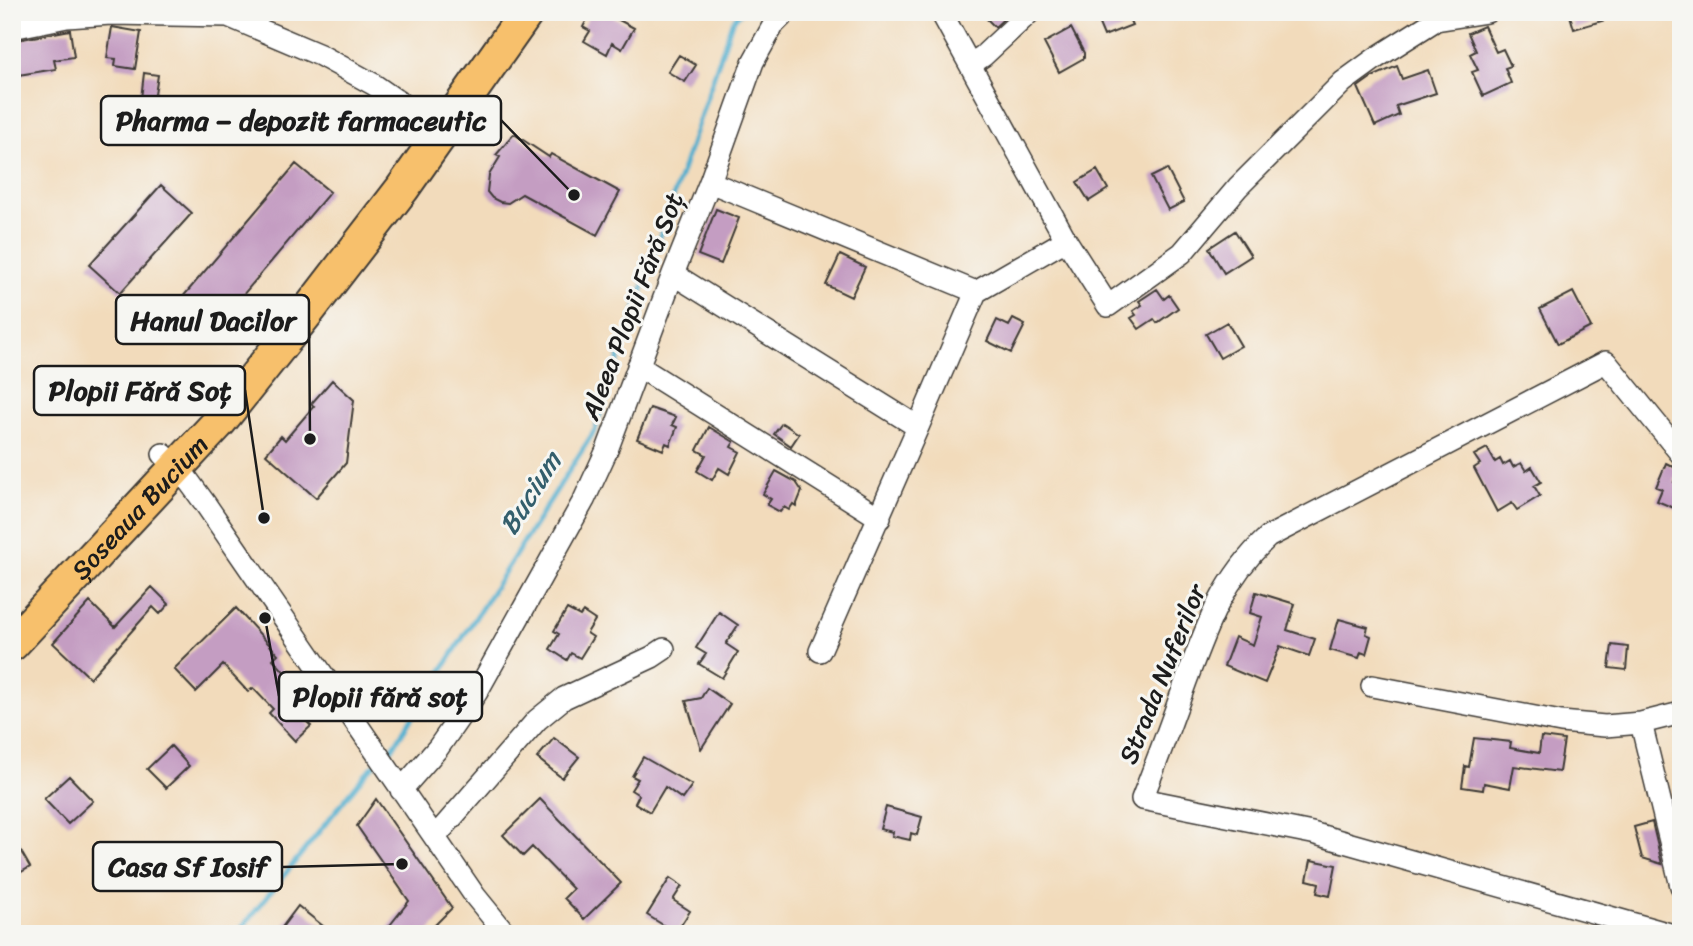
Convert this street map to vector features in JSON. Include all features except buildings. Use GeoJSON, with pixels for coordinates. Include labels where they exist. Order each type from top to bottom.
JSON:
{"type":"FeatureCollection","features":[{"type":"Feature","properties":{"kind":"main road","name":"Șoseaua Bucium"},"geometry":{"type":"LineString","coordinates":[[12,618],[170,460],[220,421],[308,312],[434,127],[505,12]]}},
{"type":"Feature","properties":{"kind":"main road","name":"Șoseaua Bucium"},"geometry":{"type":"LineString","coordinates":[[434,127],[527,12]]}},
{"type":"Feature","properties":{"kind":"main road","name":"Șoseaua Bucium"},"geometry":{"type":"LineString","coordinates":[[12,644],[170,460]]}},
{"type":"Feature","properties":{"kind":"street","name":"Aleea Plopii Fără Soț"},"geometry":{"type":"LineString","coordinates":[[401,790],[438,748],[483,680],[584,500],[607,450],[710,182],[753,61],[774,24],[786,12]]}},
{"type":"Feature","properties":{"kind":"street"},"geometry":{"type":"LineString","coordinates":[[941,12],[1066,240],[1108,306],[1182,253],[1238,187],[1343,82],[1436,20],[1487,12]]}},
{"type":"Feature","properties":{"kind":"street"},"geometry":{"type":"LineString","coordinates":[[971,64],[1030,12]]}},
{"type":"Feature","properties":{"kind":"street"},"geometry":{"type":"LineString","coordinates":[[12,28],[67,17],[111,14],[228,16],[320,55],[373,84],[434,127]]}},
{"type":"Feature","properties":{"kind":"street"},"geometry":{"type":"LineString","coordinates":[[710,182],[976,292]]}},
{"type":"Feature","properties":{"kind":"street"},"geometry":{"type":"LineString","coordinates":[[820,651],[976,292],[1066,240]]}},
{"type":"Feature","properties":{"kind":"street"},"geometry":{"type":"LineString","coordinates":[[673,274],[918,427]]}},
{"type":"Feature","properties":{"kind":"street","name":"Strada Nuferilor"},"geometry":{"type":"LineString","coordinates":[[1670,934],[1312,832],[1142,799],[1210,617],[1225,588],[1249,554],[1268,537],[1605,362],[1681,454]]}},
{"type":"Feature","properties":{"kind":"street"},"geometry":{"type":"LineString","coordinates":[[638,366],[880,518]]}},
{"type":"Feature","properties":{"kind":"street"},"geometry":{"type":"LineString","coordinates":[[170,460],[204,502],[475,896],[506,934]]}},
{"type":"Feature","properties":{"kind":"street"},"geometry":{"type":"LineString","coordinates":[[435,837],[537,720],[564,698],[664,649]]}},
{"type":"Feature","properties":{"kind":"street"},"geometry":{"type":"LineString","coordinates":[[1371,686],[1561,722],[1605,726],[1641,723],[1681,713]]}},
{"type":"Feature","properties":{"kind":"street"},"geometry":{"type":"LineString","coordinates":[[1641,723],[1681,886]]}},
{"type":"Feature","properties":{"kind":"waterway","name":"Bucium"},"geometry":{"type":"LineString","coordinates":[[384,756],[392,749],[595,430],[732,22],[741,12]]}},
{"type":"Feature","properties":{"kind":"waterway","name":"Bucium"},"geometry":{"type":"LineString","coordinates":[[237,934],[377,763]]}},
{"type":"Feature","properties":{"kind":"place","name":"Pharma – depozit farmaceutic"},"geometry":{"type":"Point","coordinates":[574,195]}},
{"type":"Feature","properties":{"kind":"place","name":"Hanul Dacilor"},"geometry":{"type":"Point","coordinates":[310,439]}},
{"type":"Feature","properties":{"kind":"place","name":"Plopii Fără Soț"},"geometry":{"type":"Point","coordinates":[264,518]}},
{"type":"Feature","properties":{"kind":"place","name":"Plopii fără soț"},"geometry":{"type":"Point","coordinates":[265,618]}},
{"type":"Feature","properties":{"kind":"place","name":"Casa Sf Iosif"},"geometry":{"type":"Point","coordinates":[402,864]}}]}
